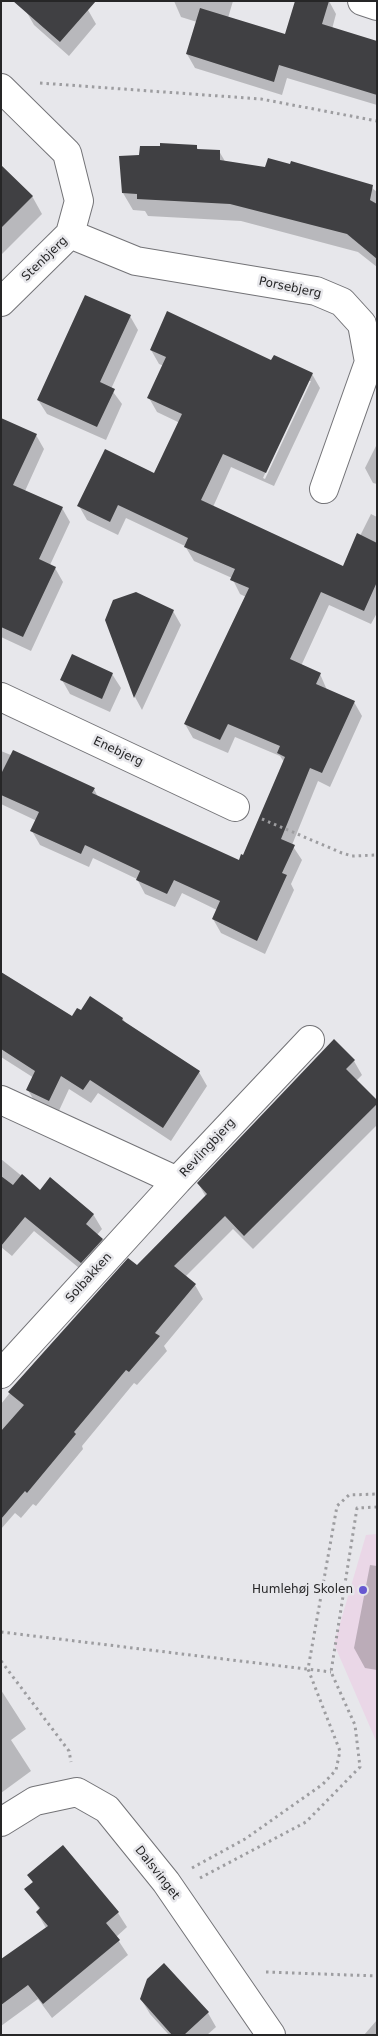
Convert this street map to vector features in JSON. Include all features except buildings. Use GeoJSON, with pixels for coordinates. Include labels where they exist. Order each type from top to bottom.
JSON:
{"type":"FeatureCollection","features":[{"type":"Feature","properties":{"kind":"street"},"geometry":{"type":"LineString","coordinates":[[362,1],[377,6]]}},
{"type":"Feature","properties":{"kind":"street","name":"Stenbjerg"},"geometry":{"type":"LineString","coordinates":[[1,88],[67,153],[79,200],[70,234],[1,302]]}},
{"type":"Feature","properties":{"kind":"street","name":"Porsebjerg"},"geometry":{"type":"LineString","coordinates":[[70,234],[136,261],[316,291],[342,302],[362,324],[369,362],[324,489]]}},
{"type":"Feature","properties":{"kind":"street","name":"Enebjerg"},"geometry":{"type":"LineString","coordinates":[[1,697],[235,807]]}},
{"type":"Feature","properties":{"kind":"street","name":"Revlingbjerg"},"geometry":{"type":"LineString","coordinates":[[1,1100],[177,1181],[310,1040]]}},
{"type":"Feature","properties":{"kind":"street","name":"Solbakken"},"geometry":{"type":"LineString","coordinates":[[1,1374],[177,1181]]}},
{"type":"Feature","properties":{"kind":"street"},"geometry":{"type":"LineString","coordinates":[[1,1822],[35,1801],[77,1792]]}},
{"type":"Feature","properties":{"kind":"street","name":"Dalsvinget"},"geometry":{"type":"LineString","coordinates":[[77,1792],[106,1810],[170,1887],[271,2035]]}},
{"type":"Feature","properties":{"kind":"path"},"geometry":{"type":"LineString","coordinates":[[30,82],[261,99],[377,121]]}},
{"type":"Feature","properties":{"kind":"path"},"geometry":{"type":"LineString","coordinates":[[235,807],[342,853],[352,856],[377,855]]}},
{"type":"Feature","properties":{"kind":"path"},"geometry":{"type":"LineString","coordinates":[[170,1887],[245,1839],[323,1784],[336,1770],[340,1751],[308,1669],[337,1506],[349,1495],[377,1494]]}},
{"type":"Feature","properties":{"kind":"path"},"geometry":{"type":"LineString","coordinates":[[170,1887],[306,1822],[360,1766],[355,1725],[331,1672],[357,1508],[377,1507]]}},
{"type":"Feature","properties":{"kind":"path"},"geometry":{"type":"LineString","coordinates":[[1,1632],[331,1672]]}},
{"type":"Feature","properties":{"kind":"path"},"geometry":{"type":"LineString","coordinates":[[1,1661],[69,1751],[77,1792]]}},
{"type":"Feature","properties":{"kind":"path"},"geometry":{"type":"LineString","coordinates":[[228,1971],[377,1976]]}},
{"type":"Feature","properties":{"kind":"shaded area","name":"Humlehøj Skolen"},"geometry":{"type":"Polygon","coordinates":[[[377,1534],[377,1743],[334,1644],[366,1535],[377,1534]]]}},
{"type":"Feature","properties":{"kind":"place","name":"Humlehøj Skolen"},"geometry":{"type":"Point","coordinates":[363,1590]}}]}
